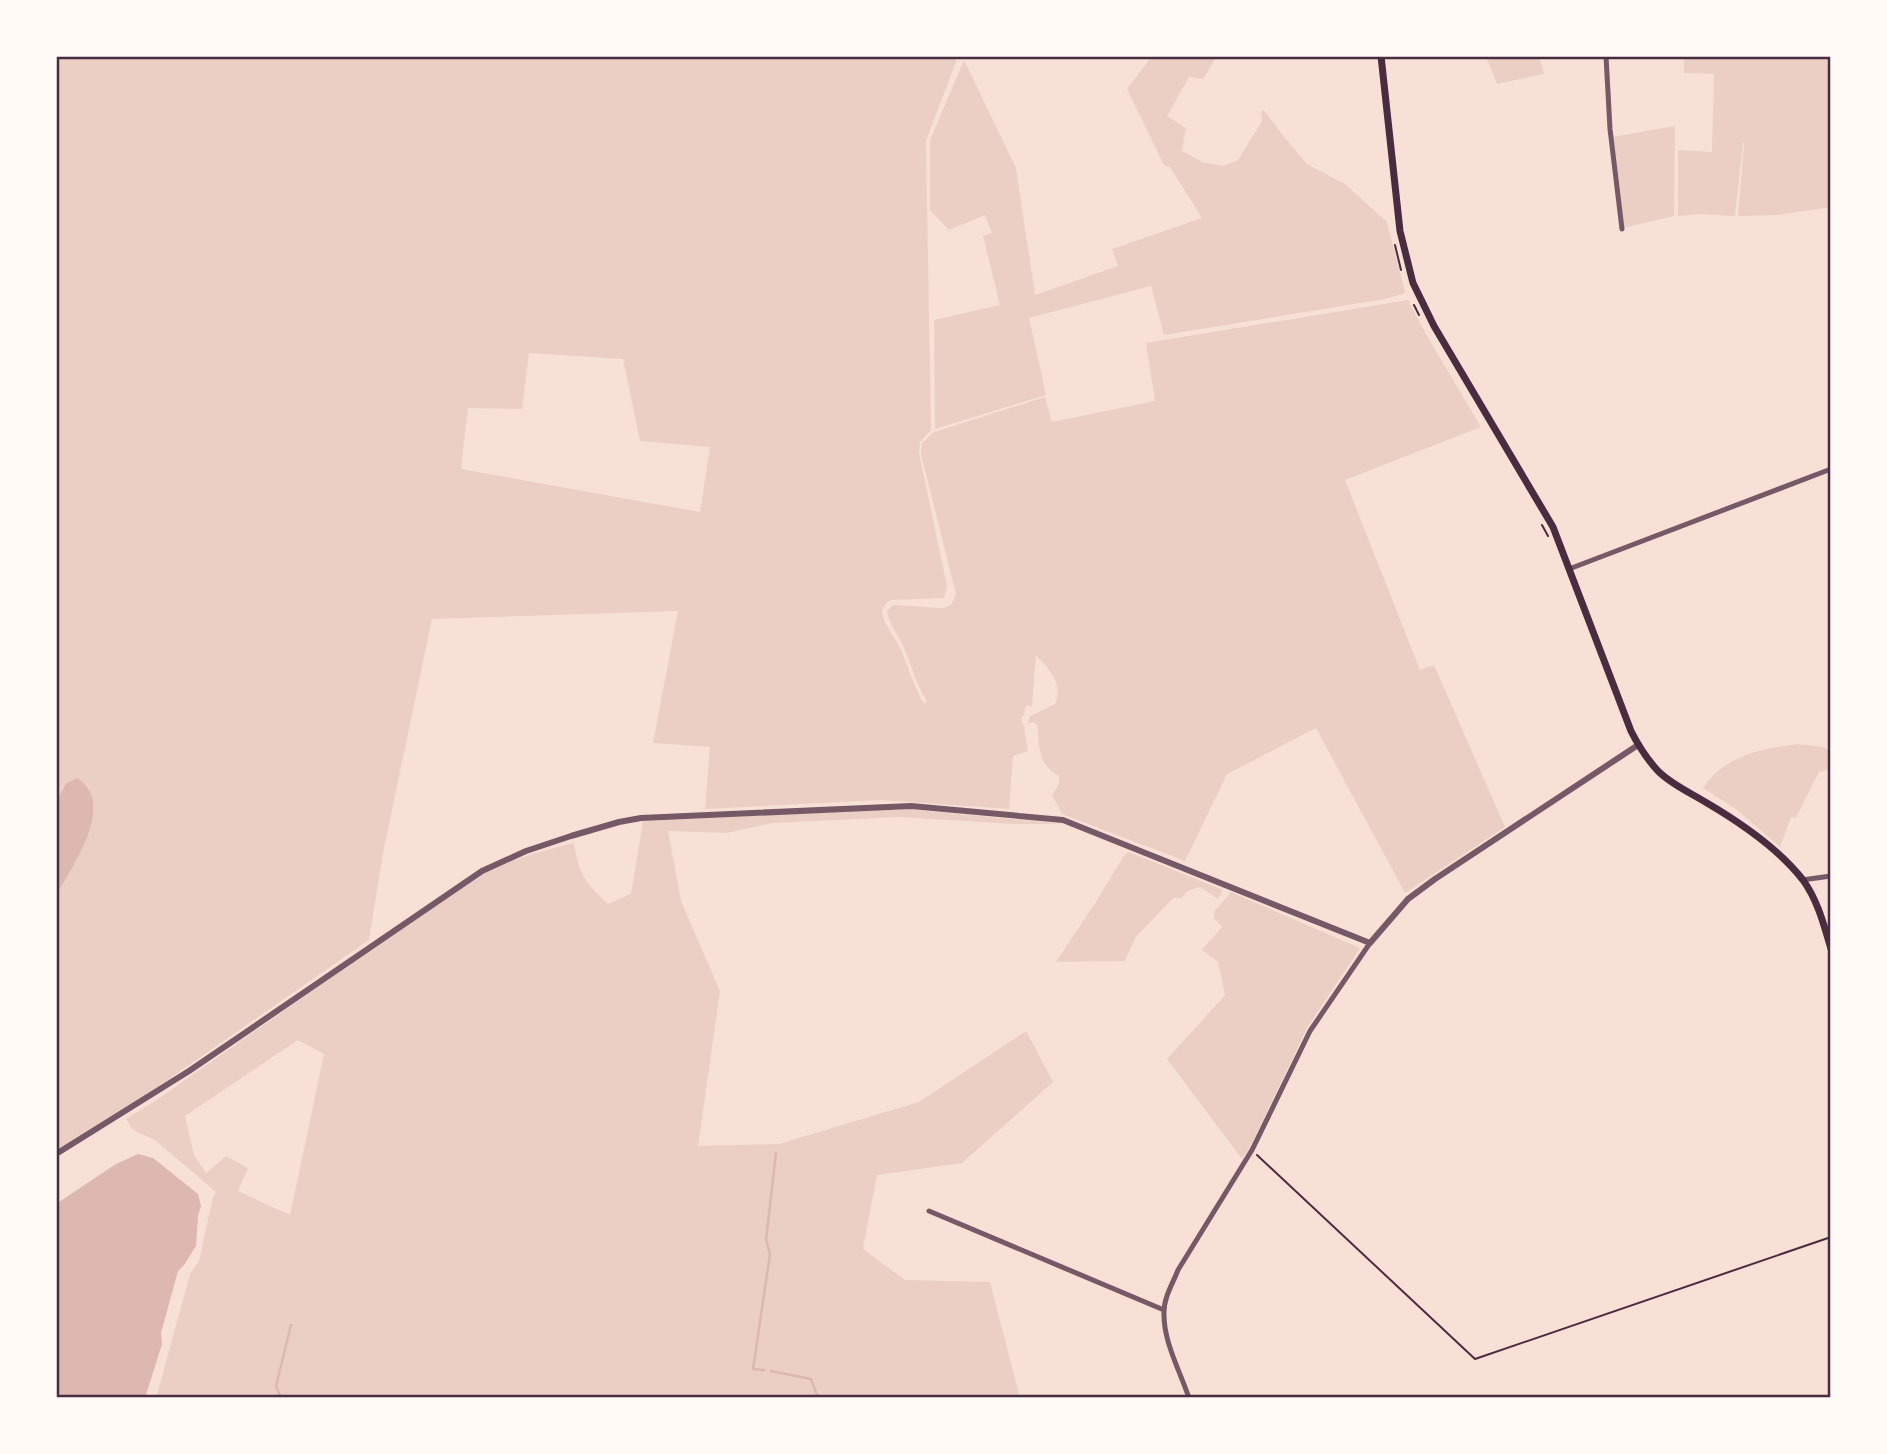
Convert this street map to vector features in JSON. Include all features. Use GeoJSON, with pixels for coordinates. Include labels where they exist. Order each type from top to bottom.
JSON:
{"type":"FeatureCollection","features":[{"type":"Feature","properties":{"kind":"main road"},"geometry":{"type":"LineString","coordinates":[[1381,56],[1400,231],[1413,283],[1434,326],[1553,527],[1620,706],[1638,744],[1657,770],[1668,779],[1735,821],[1782,858],[1802,880],[1821,915],[1831,949]]}},
{"type":"Feature","properties":{"kind":"street"},"geometry":{"type":"LineString","coordinates":[[1606,56],[1610,129],[1622,229]]}},
{"type":"Feature","properties":{"kind":"street"},"geometry":{"type":"LineString","coordinates":[[1569,569],[1831,469]]}},
{"type":"Feature","properties":{"kind":"street"},"geometry":{"type":"LineString","coordinates":[[1189,1398],[1170,1342],[1164,1310],[1178,1270],[1252,1150],[1310,1031],[1370,943],[1408,899],[1638,744]]}},
{"type":"Feature","properties":{"kind":"street"},"geometry":{"type":"LineString","coordinates":[[56,1154],[189,1071],[482,870],[526,851],[630,820],[697,814],[911,806],[1063,820],[1370,943]]}},
{"type":"Feature","properties":{"kind":"street"},"geometry":{"type":"LineString","coordinates":[[1802,880],[1831,876]]}},
{"type":"Feature","properties":{"kind":"street"},"geometry":{"type":"LineString","coordinates":[[929,1211],[1164,1310]]}},
{"type":"Feature","properties":{"kind":"path"},"geometry":{"type":"LineString","coordinates":[[1252,1150],[1475,1359],[1831,1237]]}},
{"type":"Feature","properties":{"kind":"shaded area"},"geometry":{"type":"Polygon","coordinates":[[[56,56],[958,56],[926,141],[931,430],[920,442],[919,453],[947,586],[944,598],[892,600],[887,602],[882,610],[924,704],[927,701],[887,611],[893,605],[943,608],[951,605],[956,594],[921,454],[922,443],[934,432],[1045,397],[1052,422],[1155,401],[1146,343],[1408,300],[1481,427],[1345,480],[1420,670],[1434,665],[1505,827],[1405,893],[1316,728],[1227,774],[1185,861],[1062,814],[1052,795],[1059,784],[1059,776],[1043,760],[1037,724],[1028,724],[1030,716],[1055,704],[1058,690],[1054,677],[1036,655],[1032,706],[1026,705],[1021,719],[1028,751],[1013,756],[1009,809],[880,800],[705,809],[710,747],[653,743],[678,611],[432,619],[383,853],[369,940],[156,1088],[56,1151],[56,896],[83,847],[56,802],[56,56]],[[529,353],[522,409],[468,408],[461,469],[700,512],[710,447],[640,441],[623,359],[529,353]]]}},
{"type":"Feature","properties":{"kind":"shaded area"},"geometry":{"type":"Polygon","coordinates":[[[1152,56],[1217,56],[1203,79],[1189,77],[1167,116],[1186,128],[1182,151],[1202,162],[1223,166],[1238,160],[1262,121],[1261,111],[1264,110],[1307,164],[1345,184],[1387,222],[1405,292],[1385,299],[1164,335],[1151,286],[1029,318],[1046,395],[935,429],[934,320],[1000,305],[983,236],[992,233],[985,215],[949,230],[930,210],[930,140],[964,60],[1016,168],[1035,295],[1118,266],[1112,249],[1202,218],[1170,167],[1164,165],[1127,89],[1152,56]]]}},
{"type":"Feature","properties":{"kind":"shaded area"},"geometry":{"type":"Polygon","coordinates":[[[1486,56],[1539,56],[1544,74],[1497,84],[1486,56]]]}},
{"type":"Feature","properties":{"kind":"shaded area"},"geometry":{"type":"Polygon","coordinates":[[[1684,56],[1831,56],[1831,207],[1778,215],[1738,216],[1743,142],[1735,216],[1678,216],[1678,150],[1712,152],[1714,74],[1684,73],[1684,56]]]}},
{"type":"Feature","properties":{"kind":"shaded area"},"geometry":{"type":"Polygon","coordinates":[[[1675,126],[1674,216],[1623,228],[1612,137],[1675,126]]]}},
{"type":"Feature","properties":{"kind":"shaded area"},"geometry":{"type":"Polygon","coordinates":[[[1797,744],[1823,747],[1831,752],[1831,769],[1819,772],[1796,818],[1791,817],[1780,847],[1736,809],[1703,788],[1721,768],[1732,761],[1770,748],[1797,744]]]}},
{"type":"Feature","properties":{"kind":"shaded area"},"geometry":{"type":"Polygon","coordinates":[[[77,778],[89,790],[93,815],[84,844],[56,896],[56,802],[66,784],[77,778]]]}},
{"type":"Feature","properties":{"kind":"shaded area"},"geometry":{"type":"Polygon","coordinates":[[[906,809],[1063,824],[1013,824],[900,817],[772,823],[727,833],[668,831],[681,901],[720,991],[698,1146],[779,1144],[919,1102],[1026,1031],[1053,1082],[962,1163],[877,1175],[863,1249],[905,1280],[990,1282],[1020,1398],[156,1398],[190,1274],[199,1261],[216,1192],[155,1140],[133,1130],[126,1119],[466,883],[505,864],[574,843],[584,877],[608,904],[631,894],[643,821],[906,809]],[[298,1040],[185,1116],[194,1155],[206,1173],[226,1156],[248,1168],[238,1191],[290,1215],[324,1054],[298,1040]]]}},
{"type":"Feature","properties":{"kind":"shaded area"},"geometry":{"type":"Polygon","coordinates":[[[1129,852],[1223,890],[1218,899],[1200,887],[1189,890],[1181,898],[1173,898],[1135,938],[1125,961],[1056,962],[1125,854],[1129,852]]]}},
{"type":"Feature","properties":{"kind":"shaded area"},"geometry":{"type":"Polygon","coordinates":[[[1231,892],[1360,948],[1307,1028],[1242,1159],[1167,1059],[1225,995],[1218,962],[1202,950],[1222,927],[1214,918],[1214,912],[1231,892]]]}},
{"type":"Feature","properties":{"kind":"shaded area"},"geometry":{"type":"Polygon","coordinates":[[[138,1154],[153,1158],[198,1194],[201,1206],[196,1246],[178,1271],[161,1333],[162,1344],[145,1398],[56,1398],[56,1204],[116,1164],[138,1154]]]}},
{"type":"Feature","properties":{"kind":"waterway"},"geometry":{"type":"LineString","coordinates":[[764,1370],[753,1369],[770,1254],[766,1240],[776,1153]]}},
{"type":"Feature","properties":{"kind":"waterway"},"geometry":{"type":"LineString","coordinates":[[281,1398],[276,1386],[291,1325]]}},
{"type":"Feature","properties":{"kind":"waterway"},"geometry":{"type":"LineString","coordinates":[[771,1371],[811,1379],[818,1398]]}}]}
